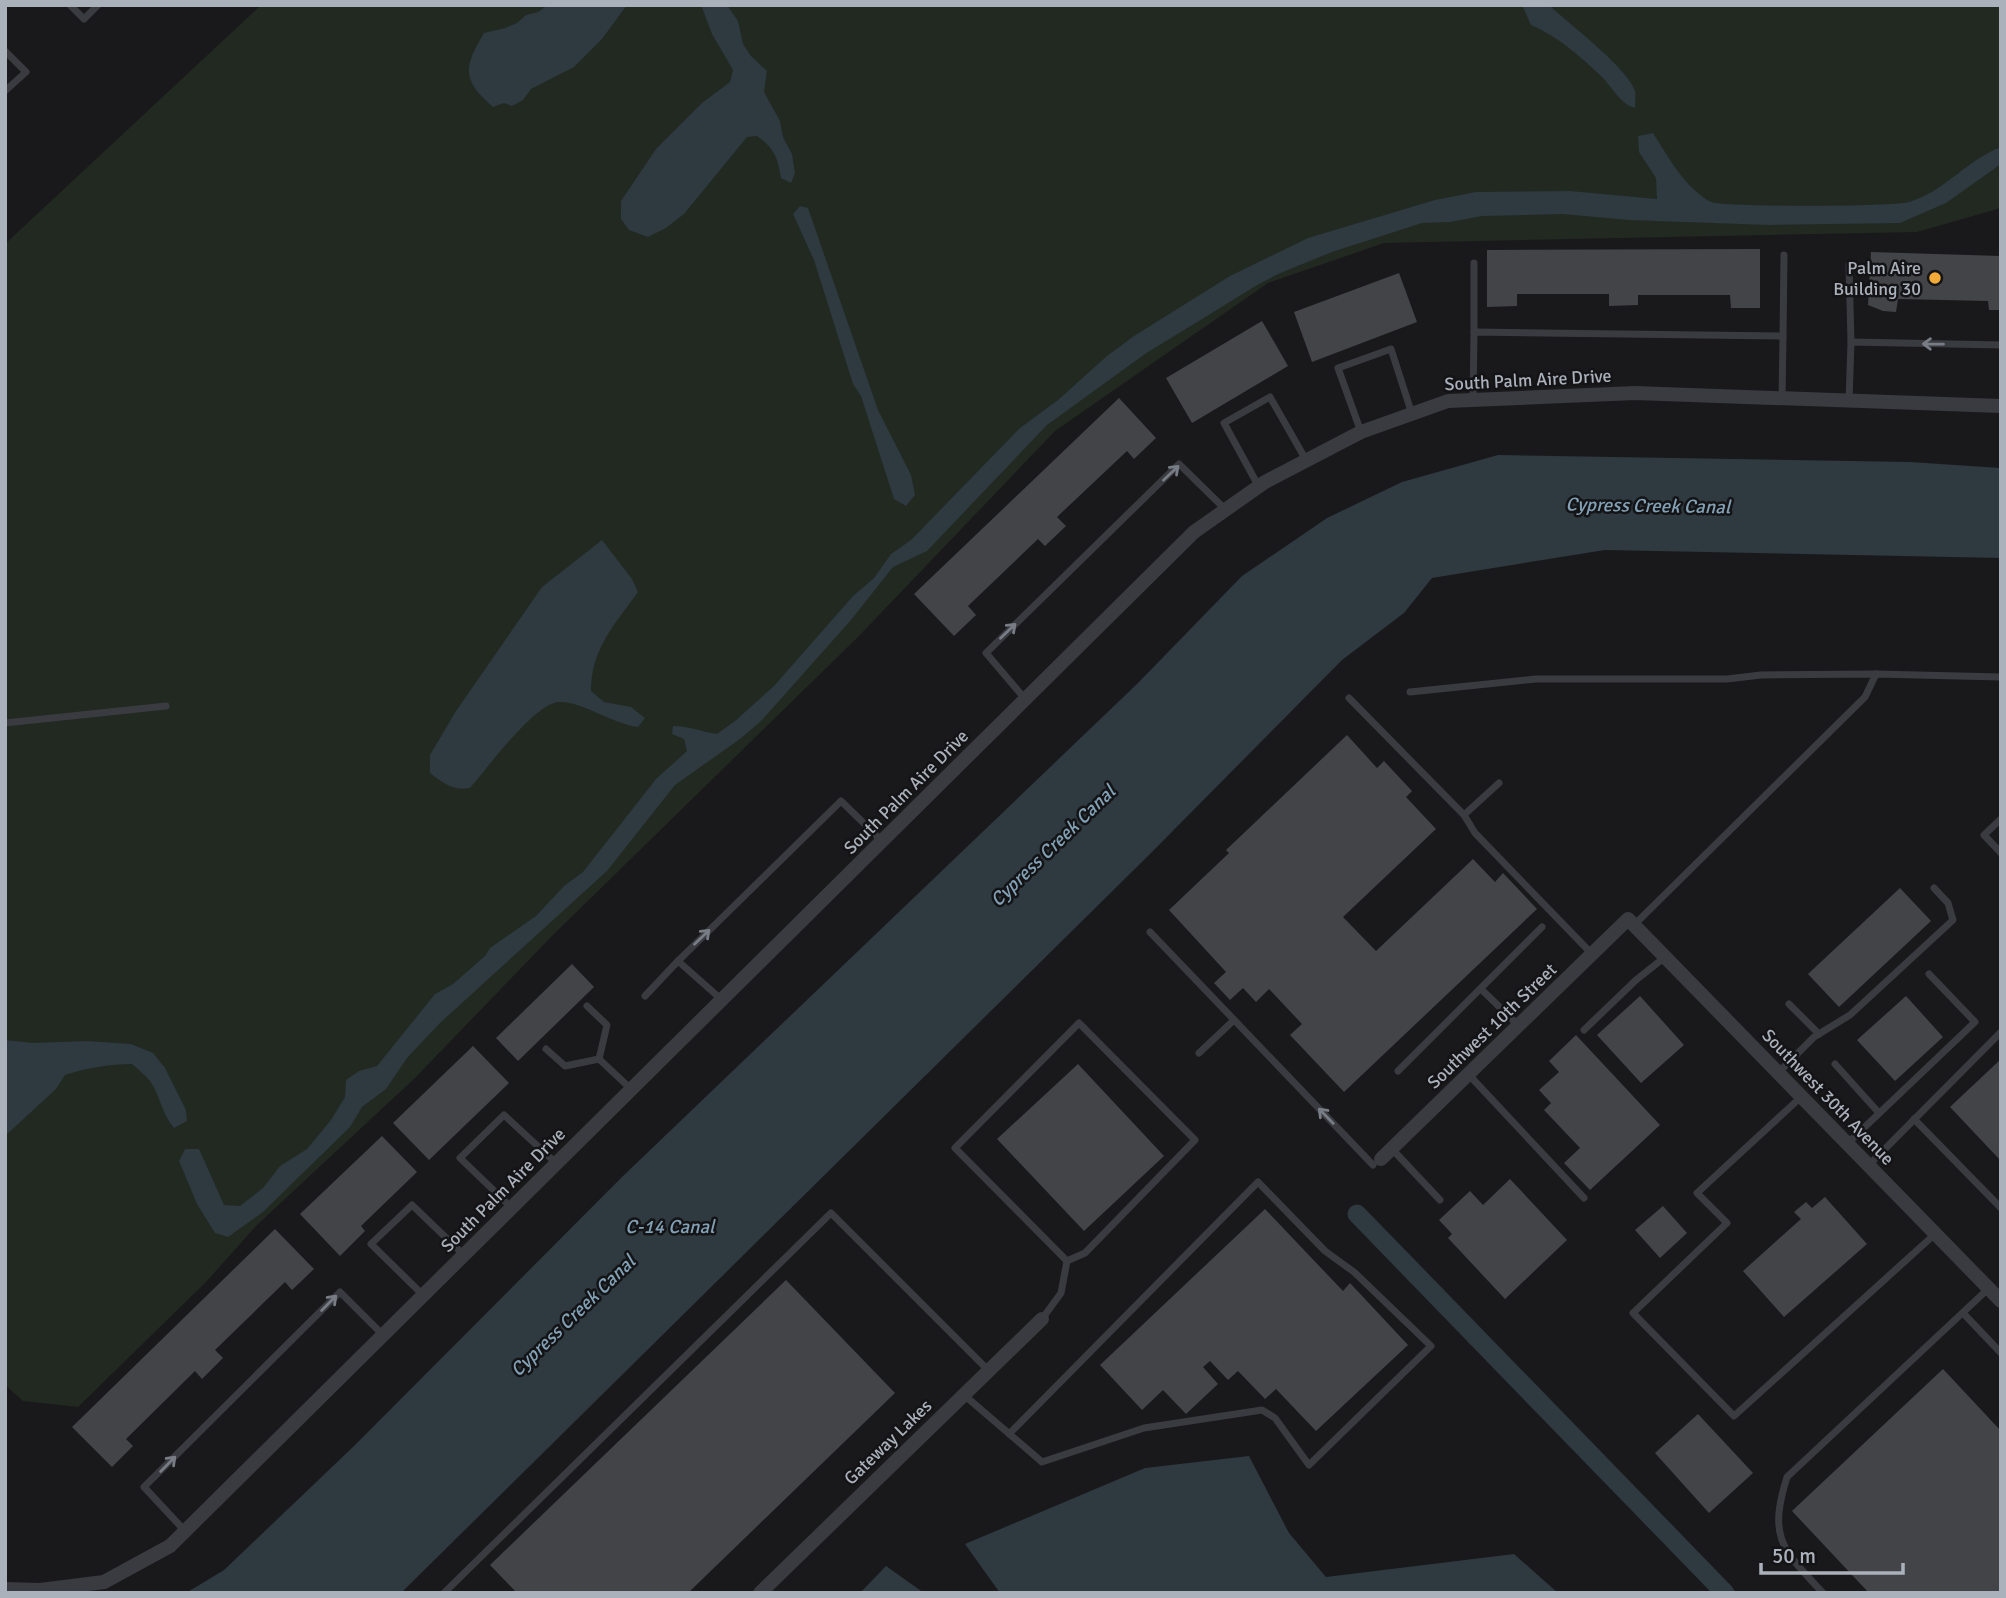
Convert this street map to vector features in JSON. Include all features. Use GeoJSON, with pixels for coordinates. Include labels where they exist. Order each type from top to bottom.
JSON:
{"type":"FeatureCollection","features":[{"type":"Feature","properties":{"kind":"street","name":"South Palm Aire Drive"},"geometry":{"type":"LineString","coordinates":[[5,1589],[40,1590],[104,1582],[170,1546],[1194,532],[1259,487],[1362,432],[1448,401],[1635,393],[2001,406]]}},
{"type":"Feature","properties":{"kind":"street","name":"Southwest 10th Street"},"geometry":{"type":"LineString","coordinates":[[1382,1158],[1520,1027],[1592,954],[1631,922]]}},
{"type":"Feature","properties":{"kind":"street","name":"Southwest 30th Avenue"},"geometry":{"type":"LineString","coordinates":[[1631,922],[2001,1301]]}},
{"type":"Feature","properties":{"kind":"street","name":"Gateway Lakes"},"geometry":{"type":"LineString","coordinates":[[760,1593],[1042,1319]]}},
{"type":"Feature","properties":{"kind":"lane"},"geometry":{"type":"LineString","coordinates":[[70,5],[84,19],[98,5]]}},
{"type":"Feature","properties":{"kind":"lane"},"geometry":{"type":"LineString","coordinates":[[5,51],[26,72],[5,91]]}},
{"type":"Feature","properties":{"kind":"lane"},"geometry":{"type":"LineString","coordinates":[[1782,399],[1784,255]]}},
{"type":"Feature","properties":{"kind":"lane"},"geometry":{"type":"LineString","coordinates":[[1473,400],[1474,263]]}},
{"type":"Feature","properties":{"kind":"lane"},"geometry":{"type":"LineString","coordinates":[[1849,265],[1849,401]]}},
{"type":"Feature","properties":{"kind":"lane"},"geometry":{"type":"LineString","coordinates":[[1474,332],[1783,336]]}},
{"type":"Feature","properties":{"kind":"lane"},"geometry":{"type":"LineString","coordinates":[[1851,342],[2001,345]]}},
{"type":"Feature","properties":{"kind":"lane"},"geometry":{"type":"LineString","coordinates":[[1362,432],[1338,368],[1391,349],[1412,414]]}},
{"type":"Feature","properties":{"kind":"lane"},"geometry":{"type":"LineString","coordinates":[[1259,487],[1224,423],[1270,397],[1306,461]]}},
{"type":"Feature","properties":{"kind":"lane"},"geometry":{"type":"LineString","coordinates":[[1026,700],[986,653],[1179,464],[1226,510]]}},
{"type":"Feature","properties":{"kind":"lane"},"geometry":{"type":"LineString","coordinates":[[1410,692],[1536,679],[1727,679],[1761,675],[1876,674],[2001,677]]}},
{"type":"Feature","properties":{"kind":"lane"},"geometry":{"type":"LineString","coordinates":[[1631,922],[1865,697],[1876,674]]}},
{"type":"Feature","properties":{"kind":"lane"},"geometry":{"type":"LineString","coordinates":[[1349,698],[1464,815],[1475,833],[1592,954]]}},
{"type":"Feature","properties":{"kind":"lane"},"geometry":{"type":"LineString","coordinates":[[5,723],[166,706]]}},
{"type":"Feature","properties":{"kind":"lane"},"geometry":{"type":"LineString","coordinates":[[1464,815],[1499,783]]}},
{"type":"Feature","properties":{"kind":"lane"},"geometry":{"type":"LineString","coordinates":[[645,996],[841,801],[883,841]]}},
{"type":"Feature","properties":{"kind":"lane"},"geometry":{"type":"LineString","coordinates":[[2001,819],[1984,835],[2001,853]]}},
{"type":"Feature","properties":{"kind":"lane"},"geometry":{"type":"LineString","coordinates":[[1778,1073],[1819,1034],[1850,1015],[1954,920],[1948,903],[1934,888]]}},
{"type":"Feature","properties":{"kind":"lane"},"geometry":{"type":"LineString","coordinates":[[1398,1071],[1542,927]]}},
{"type":"Feature","properties":{"kind":"lane"},"geometry":{"type":"LineString","coordinates":[[1150,932],[1234,1020],[1382,1158],[1440,1200]]}},
{"type":"Feature","properties":{"kind":"lane"},"geometry":{"type":"LineString","coordinates":[[1584,1030],[1636,980],[1665,957]]}},
{"type":"Feature","properties":{"kind":"lane"},"geometry":{"type":"LineString","coordinates":[[678,961],[722,1000]]}},
{"type":"Feature","properties":{"kind":"lane"},"geometry":{"type":"LineString","coordinates":[[1847,1144],[1975,1022],[1929,974]]}},
{"type":"Feature","properties":{"kind":"lane"},"geometry":{"type":"LineString","coordinates":[[1481,989],[1520,1027]]}},
{"type":"Feature","properties":{"kind":"lane"},"geometry":{"type":"LineString","coordinates":[[1789,1004],[1819,1034]]}},
{"type":"Feature","properties":{"kind":"lane"},"geometry":{"type":"LineString","coordinates":[[587,1006],[607,1025],[599,1059]]}},
{"type":"Feature","properties":{"kind":"lane"},"geometry":{"type":"LineString","coordinates":[[1199,1053],[1234,1020]]}},
{"type":"Feature","properties":{"kind":"lane"},"geometry":{"type":"LineString","coordinates":[[1079,1023],[1195,1140],[1085,1253],[1067,1261],[954,1148],[1079,1023]]}},
{"type":"Feature","properties":{"kind":"lane"},"geometry":{"type":"LineString","coordinates":[[1868,1165],[2001,1032]]}},
{"type":"Feature","properties":{"kind":"lane"},"geometry":{"type":"LineString","coordinates":[[546,1049],[565,1066],[599,1059]]}},
{"type":"Feature","properties":{"kind":"lane"},"geometry":{"type":"LineString","coordinates":[[599,1059],[631,1090]]}},
{"type":"Feature","properties":{"kind":"lane"},"geometry":{"type":"LineString","coordinates":[[1835,1064],[1880,1113]]}},
{"type":"Feature","properties":{"kind":"lane"},"geometry":{"type":"LineString","coordinates":[[1469,1075],[1584,1198]]}},
{"type":"Feature","properties":{"kind":"lane"},"geometry":{"type":"LineString","coordinates":[[1801,1096],[1697,1193],[1727,1223],[1633,1313],[1734,1416],[1935,1233]]}},
{"type":"Feature","properties":{"kind":"lane"},"geometry":{"type":"LineString","coordinates":[[512,1208],[460,1158],[504,1115],[557,1164]]}},
{"type":"Feature","properties":{"kind":"lane"},"geometry":{"type":"LineString","coordinates":[[1914,1119],[2001,1208]]}},
{"type":"Feature","properties":{"kind":"lane"},"geometry":{"type":"LineString","coordinates":[[964,1395],[1009,1434],[1042,1462],[1144,1428],[1262,1410],[1276,1418],[1309,1465],[1431,1346],[1354,1272],[1325,1251],[1258,1182],[1009,1434]]}},
{"type":"Feature","properties":{"kind":"lane"},"geometry":{"type":"LineString","coordinates":[[423,1296],[371,1244],[412,1205],[464,1255]]}},
{"type":"Feature","properties":{"kind":"lane"},"geometry":{"type":"LineString","coordinates":[[444,1593],[831,1213],[989,1371]]}},
{"type":"Feature","properties":{"kind":"lane"},"geometry":{"type":"LineString","coordinates":[[1042,1319],[1061,1293],[1067,1261]]}},
{"type":"Feature","properties":{"kind":"lane"},"geometry":{"type":"LineString","coordinates":[[1823,1593],[1794,1561],[1780,1538],[1778,1506],[1787,1476],[1988,1289]]}},
{"type":"Feature","properties":{"kind":"lane"},"geometry":{"type":"LineString","coordinates":[[186,1531],[144,1487],[340,1292],[383,1335]]}},
{"type":"Feature","properties":{"kind":"lane"},"geometry":{"type":"LineString","coordinates":[[1963,1313],[2001,1353]]}},
{"type":"Feature","properties":{"kind":"shaded area"},"geometry":{"type":"Polygon","coordinates":[[[261,5],[2001,5],[2001,208],[1917,232],[1384,243],[1268,283],[1055,431],[858,637],[552,936],[415,1078],[257,1225],[206,1282],[78,1407],[23,1401],[5,1385],[5,244],[261,5]]]}},
{"type":"Feature","properties":{"kind":"water"},"geometry":{"type":"Polygon","coordinates":[[[548,5],[627,5],[602,39],[574,67],[531,89],[523,100],[512,106],[504,103],[493,107],[475,89],[471,80],[470,64],[477,45],[484,33],[517,23],[526,15],[538,12],[548,5]]]}},
{"type":"Feature","properties":{"kind":"water"},"geometry":{"type":"Polygon","coordinates":[[[701,5],[727,5],[738,21],[743,44],[767,71],[764,92],[780,121],[783,137],[792,154],[795,173],[791,183],[781,178],[777,159],[768,145],[757,136],[747,137],[684,214],[666,228],[648,237],[629,230],[621,219],[621,201],[656,149],[702,103],[730,82],[733,70],[712,34],[701,5]]]}},
{"type":"Feature","properties":{"kind":"water"},"geometry":{"type":"Polygon","coordinates":[[[1522,5],[1549,5],[1596,46],[1630,81],[1635,91],[1635,108],[1621,100],[1603,78],[1569,48],[1531,25],[1522,5]]]}},
{"type":"Feature","properties":{"kind":"water"},"geometry":{"type":"Polygon","coordinates":[[[1653,133],[1678,172],[1693,189],[1711,202],[1722,204],[1896,204],[1909,202],[1934,191],[1978,159],[2001,147],[2001,164],[1946,203],[1900,223],[1769,225],[1628,220],[1563,214],[1482,216],[1450,222],[1422,223],[1332,252],[1259,284],[1145,354],[1047,425],[927,551],[893,567],[851,620],[761,721],[675,785],[607,871],[440,1023],[407,1058],[386,1089],[362,1107],[350,1127],[263,1212],[228,1237],[215,1233],[197,1204],[179,1161],[185,1149],[199,1149],[224,1205],[240,1206],[263,1188],[280,1166],[307,1149],[331,1120],[345,1097],[346,1080],[359,1071],[377,1066],[435,994],[453,984],[485,956],[490,948],[536,916],[564,886],[583,872],[656,779],[687,751],[684,739],[672,734],[673,726],[717,734],[735,721],[774,686],[853,596],[874,578],[891,554],[911,540],[1020,428],[1058,400],[1107,356],[1230,276],[1308,238],[1435,200],[1476,192],[1570,191],[1657,199],[1656,178],[1639,152],[1638,136],[1653,133]]]}},
{"type":"Feature","properties":{"kind":"water"},"geometry":{"type":"Polygon","coordinates":[[[800,206],[808,208],[878,410],[911,475],[915,495],[906,506],[894,499],[861,396],[853,384],[814,260],[793,214],[800,206]]]}},
{"type":"Feature","properties":{"kind":"water","name":"C-14 Canal"},"geometry":{"type":"Polygon","coordinates":[[[1498,455],[1910,462],[2001,468],[2001,558],[1605,550],[1432,578],[1404,613],[1342,660],[1150,854],[401,1593],[186,1593],[224,1570],[354,1446],[622,1177],[1138,683],[1242,576],[1327,518],[1402,482],[1498,455]]]}},
{"type":"Feature","properties":{"kind":"water"},"geometry":{"type":"Polygon","coordinates":[[[602,540],[632,579],[638,592],[613,626],[600,650],[595,662],[591,691],[604,702],[631,707],[645,718],[638,727],[569,703],[550,705],[525,724],[470,788],[453,787],[439,780],[430,773],[430,755],[456,711],[542,587],[602,540]]]}},
{"type":"Feature","properties":{"kind":"water"},"geometry":{"type":"Polygon","coordinates":[[[5,1040],[33,1043],[87,1041],[131,1044],[153,1053],[165,1068],[186,1110],[187,1121],[174,1128],[148,1079],[132,1064],[115,1065],[65,1075],[56,1089],[5,1136],[5,1040]]]}},
{"type":"Feature","properties":{"kind":"water"},"geometry":{"type":"Polygon","coordinates":[[[1249,1456],[1289,1533],[1326,1577],[1514,1554],[1558,1593],[1000,1593],[965,1544],[1145,1468],[1249,1456]]]}},
{"type":"Feature","properties":{"kind":"water"},"geometry":{"type":"Polygon","coordinates":[[[886,1566],[924,1593],[860,1593],[886,1566]]]}},
{"type":"Feature","properties":{"kind":"building"},"geometry":{"type":"Polygon","coordinates":[[[1760,249],[1760,308],[1731,308],[1730,295],[1638,295],[1638,305],[1609,306],[1609,294],[1517,294],[1517,306],[1487,307],[1487,250],[1760,249]]]}},
{"type":"Feature","properties":{"kind":"building","name":"Palm Aire Building 30"},"geometry":{"type":"Polygon","coordinates":[[[1871,252],[2001,256],[2001,310],[1989,310],[1988,301],[1898,299],[1896,312],[1883,311],[1868,305],[1871,252]]]}},
{"type":"Feature","properties":{"kind":"building"},"geometry":{"type":"Polygon","coordinates":[[[1399,273],[1417,322],[1312,362],[1294,312],[1399,273]]]}},
{"type":"Feature","properties":{"kind":"building"},"geometry":{"type":"Polygon","coordinates":[[[1262,321],[1288,366],[1192,423],[1166,378],[1262,321]]]}},
{"type":"Feature","properties":{"kind":"building"},"geometry":{"type":"Polygon","coordinates":[[[1119,398],[1156,438],[1134,459],[1127,451],[1057,517],[1066,526],[1045,546],[1038,539],[968,606],[976,615],[954,636],[914,594],[1119,398]]]}},
{"type":"Feature","properties":{"kind":"building"},"geometry":{"type":"Polygon","coordinates":[[[1347,735],[1377,768],[1384,761],[1412,791],[1406,797],[1436,829],[1343,917],[1376,951],[1473,859],[1495,882],[1503,873],[1537,909],[1344,1092],[1290,1035],[1302,1024],[1269,989],[1256,1002],[1243,988],[1230,1000],[1214,983],[1226,972],[1169,910],[1229,853],[1226,850],[1347,735]]]}},
{"type":"Feature","properties":{"kind":"building"},"geometry":{"type":"Polygon","coordinates":[[[1900,888],[1931,921],[1839,1007],[1808,974],[1900,888]]]}},
{"type":"Feature","properties":{"kind":"building"},"geometry":{"type":"Polygon","coordinates":[[[572,964],[594,987],[518,1061],[496,1038],[572,964]]]}},
{"type":"Feature","properties":{"kind":"building"},"geometry":{"type":"Polygon","coordinates":[[[1640,996],[1684,1045],[1641,1083],[1597,1035],[1640,996]]]}},
{"type":"Feature","properties":{"kind":"building"},"geometry":{"type":"Polygon","coordinates":[[[1906,996],[1943,1037],[1895,1081],[1857,1040],[1906,996]]]}},
{"type":"Feature","properties":{"kind":"building"},"geometry":{"type":"Polygon","coordinates":[[[1576,1035],[1660,1125],[1590,1190],[1564,1163],[1580,1148],[1544,1110],[1551,1103],[1539,1090],[1559,1072],[1549,1061],[1576,1035]]]}},
{"type":"Feature","properties":{"kind":"building"},"geometry":{"type":"Polygon","coordinates":[[[473,1046],[509,1083],[429,1160],[393,1123],[473,1046]]]}},
{"type":"Feature","properties":{"kind":"building"},"geometry":{"type":"Polygon","coordinates":[[[2001,1059],[2001,1161],[1950,1107],[2001,1059]]]}},
{"type":"Feature","properties":{"kind":"building"},"geometry":{"type":"Polygon","coordinates":[[[1078,1064],[1164,1156],[1084,1231],[997,1139],[1078,1064]]]}},
{"type":"Feature","properties":{"kind":"building"},"geometry":{"type":"Polygon","coordinates":[[[382,1136],[417,1172],[361,1226],[365,1231],[340,1256],[300,1214],[382,1136]]]}},
{"type":"Feature","properties":{"kind":"building"},"geometry":{"type":"Polygon","coordinates":[[[1510,1179],[1567,1240],[1505,1299],[1448,1238],[1452,1234],[1439,1220],[1470,1191],[1483,1205],[1510,1179]]]}},
{"type":"Feature","properties":{"kind":"building"},"geometry":{"type":"Polygon","coordinates":[[[1825,1197],[1867,1244],[1784,1317],[1743,1271],[1801,1219],[1794,1212],[1806,1202],[1812,1208],[1825,1197]]]}},
{"type":"Feature","properties":{"kind":"building"},"geometry":{"type":"Polygon","coordinates":[[[1663,1206],[1687,1233],[1660,1258],[1635,1230],[1663,1206]]]}},
{"type":"Feature","properties":{"kind":"building"},"geometry":{"type":"Polygon","coordinates":[[[1265,1209],[1343,1291],[1350,1283],[1408,1345],[1316,1431],[1276,1389],[1265,1399],[1238,1371],[1228,1380],[1210,1361],[1203,1367],[1218,1384],[1186,1414],[1163,1390],[1142,1410],[1100,1365],[1265,1209]]]}},
{"type":"Feature","properties":{"kind":"building"},"geometry":{"type":"Polygon","coordinates":[[[275,1229],[314,1269],[292,1290],[285,1282],[215,1350],[223,1358],[202,1379],[195,1371],[126,1439],[133,1446],[112,1467],[72,1427],[275,1229]]]}},
{"type":"Feature","properties":{"kind":"building"},"geometry":{"type":"Polygon","coordinates":[[[786,1280],[895,1393],[688,1593],[517,1593],[490,1565],[786,1280]]]}},
{"type":"Feature","properties":{"kind":"building"},"geometry":{"type":"Polygon","coordinates":[[[1943,1369],[2001,1431],[2001,1593],[1869,1593],[1792,1511],[1943,1369]]]}},
{"type":"Feature","properties":{"kind":"building"},"geometry":{"type":"Polygon","coordinates":[[[1698,1414],[1753,1473],[1709,1513],[1655,1453],[1698,1414]]]}},
{"type":"Feature","properties":{"kind":"waterway"},"geometry":{"type":"LineString","coordinates":[[1357,1214],[1725,1593]]}},
{"type":"Feature","properties":{"kind":"place","name":"Palm Aire Building 30"},"geometry":{"type":"Point","coordinates":[1935,278]}},
{"type":"Feature","properties":{"kind":"water label","name":"Cypress Creek Canal"},"geometry":{"type":"Point","coordinates":[1648,506]}},
{"type":"Feature","properties":{"kind":"water label","name":"Cypress Creek Canal"},"geometry":{"type":"Point","coordinates":[1053,846]}},
{"type":"Feature","properties":{"kind":"water label","name":"Cypress Creek Canal"},"geometry":{"type":"Point","coordinates":[573,1316]}}]}
